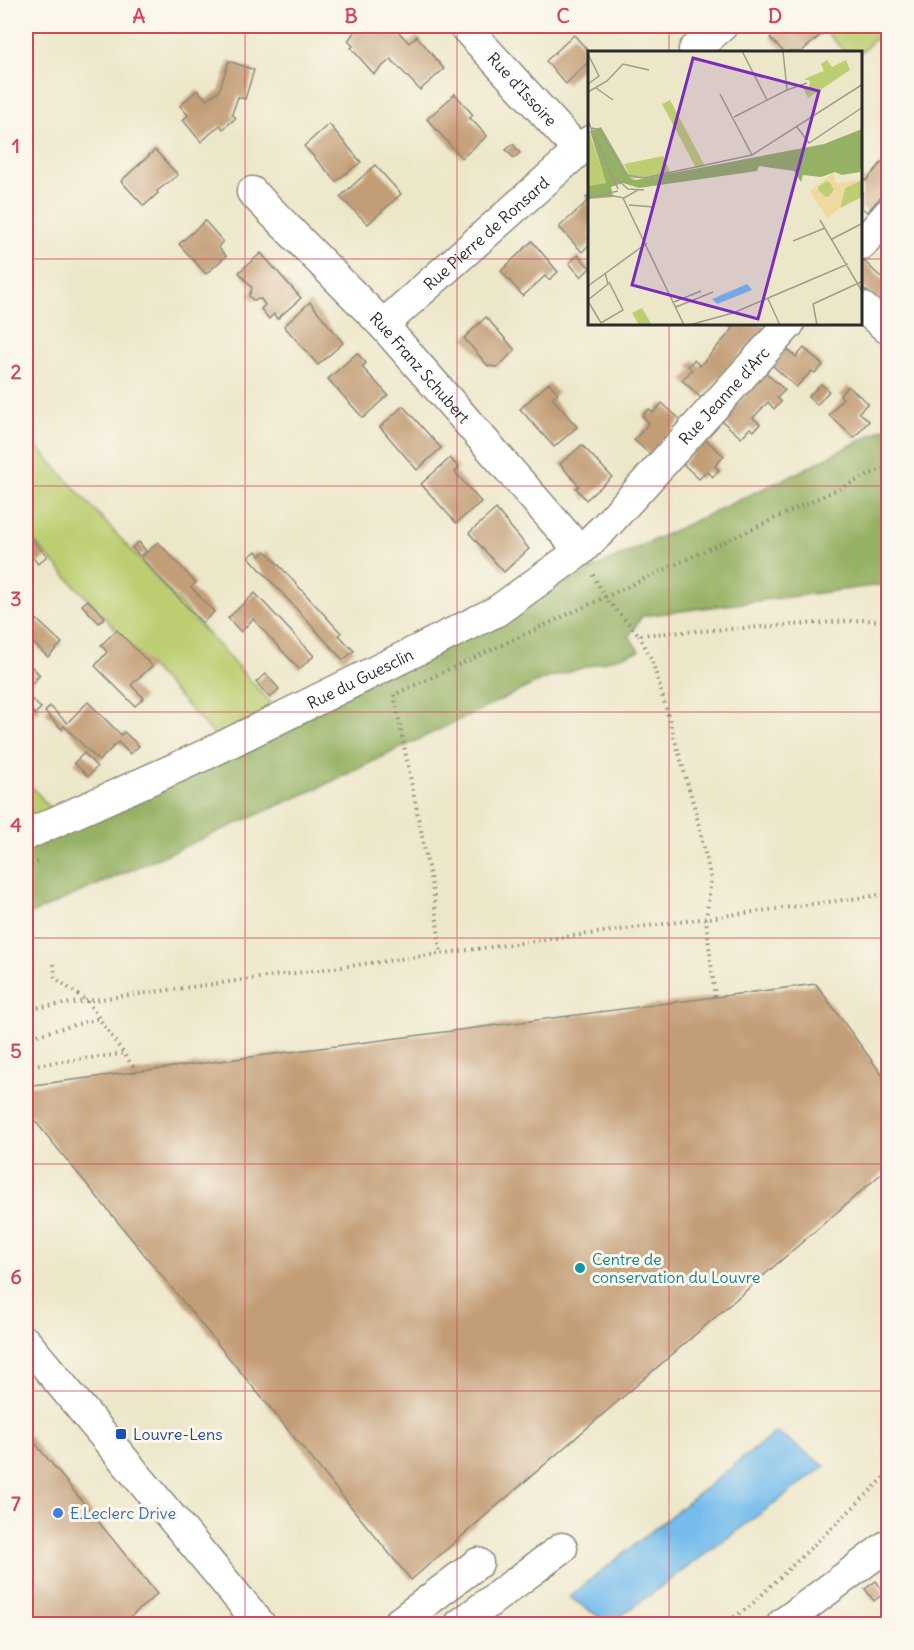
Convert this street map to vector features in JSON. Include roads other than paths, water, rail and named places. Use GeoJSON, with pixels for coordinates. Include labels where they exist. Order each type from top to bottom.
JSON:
{"type":"FeatureCollection","features":[{"type":"Feature","properties":{"kind":"street","name":"Rue d'Issoire"},"geometry":{"type":"LineString","coordinates":[[464,26],[585,146]]}},
{"type":"Feature","properties":{"kind":"street"},"geometry":{"type":"LineString","coordinates":[[690,43],[722,26]]}},
{"type":"Feature","properties":{"kind":"street","name":"Rue Pierre de Ronsard"},"geometry":{"type":"LineString","coordinates":[[383,326],[585,146]]}},
{"type":"Feature","properties":{"kind":"street","name":"Rue Franz Schubert"},"geometry":{"type":"LineString","coordinates":[[252,192],[383,326],[580,551]]}},
{"type":"Feature","properties":{"kind":"street"},"geometry":{"type":"LineString","coordinates":[[863,242],[888,214]]}},
{"type":"Feature","properties":{"kind":"street"},"geometry":{"type":"LineString","coordinates":[[863,309],[888,329]]}},
{"type":"Feature","properties":{"kind":"street","name":"Rue Jeanne d'Arc"},"geometry":{"type":"LineString","coordinates":[[658,469],[787,326]]}},
{"type":"Feature","properties":{"kind":"street","name":"Rue du Guesclin"},"geometry":{"type":"LineString","coordinates":[[26,835],[207,753],[497,611],[580,551],[658,469]]}},
{"type":"Feature","properties":{"kind":"street"},"geometry":{"type":"LineString","coordinates":[[26,1342],[260,1624]]}},
{"type":"Feature","properties":{"kind":"street"},"geometry":{"type":"LineString","coordinates":[[782,1624],[888,1545]]}},
{"type":"Feature","properties":{"kind":"street"},"geometry":{"type":"LineString","coordinates":[[460,1624],[562,1548]]}},
{"type":"Feature","properties":{"kind":"street"},"geometry":{"type":"LineString","coordinates":[[397,1624],[478,1563]]}},
{"type":"Feature","properties":{"kind":"water"},"geometry":{"type":"Polygon","coordinates":[[[776,1432],[825,1466],[610,1624],[569,1597],[776,1432]]]}},
{"type":"Feature","properties":{"kind":"place","name":"Centre de conservation du Louvre"},"geometry":{"type":"Point","coordinates":[580,1268]}},
{"type":"Feature","properties":{"kind":"place","name":"Louvre-Lens"},"geometry":{"type":"Point","coordinates":[121,1434]}},
{"type":"Feature","properties":{"kind":"place","name":"E.Leclerc Drive"},"geometry":{"type":"Point","coordinates":[58,1513]}}]}
